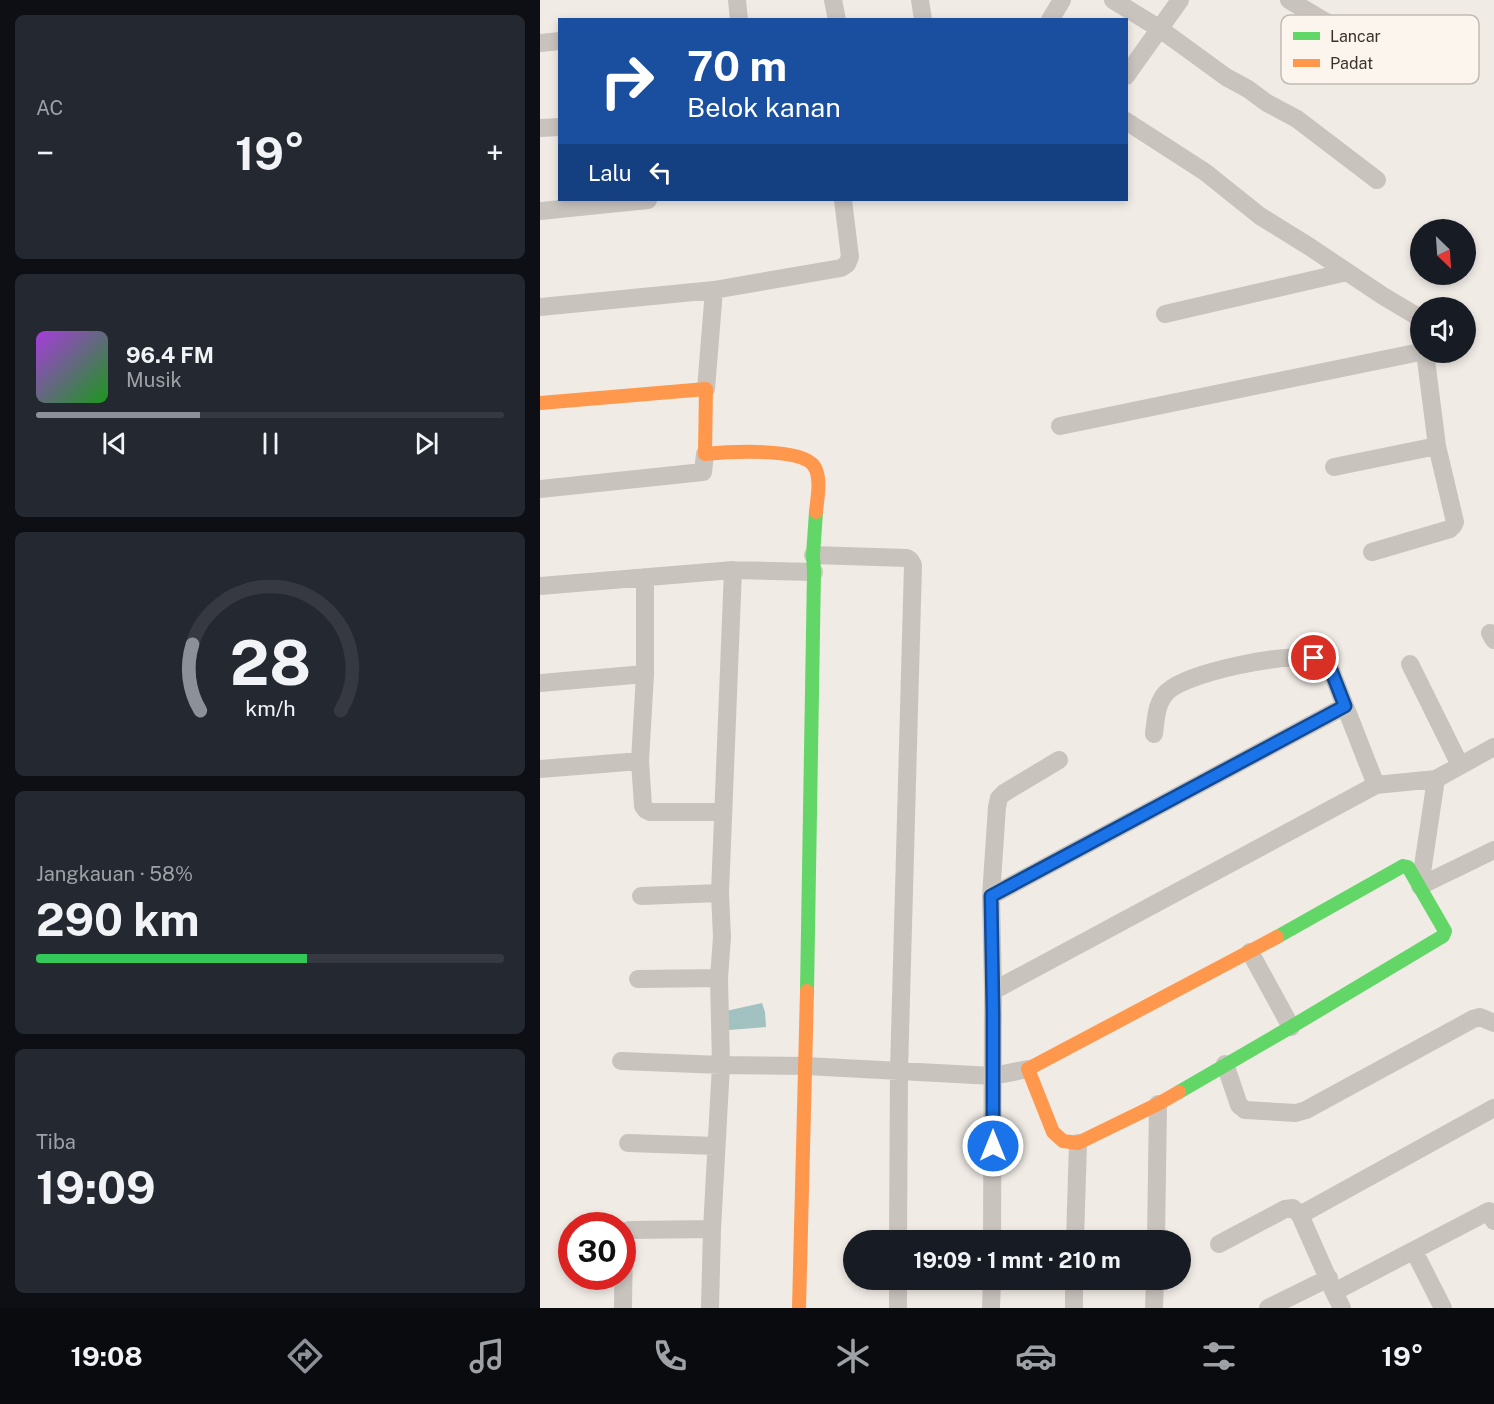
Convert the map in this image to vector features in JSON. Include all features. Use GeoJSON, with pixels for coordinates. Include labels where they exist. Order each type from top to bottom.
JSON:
{"type":"FeatureCollection","features":[{"type":"Feature","properties":{"kind":"street"},"geometry":{"type":"LineString","coordinates":[[737,0],[739,18]]}},
{"type":"Feature","properties":{"kind":"street"},"geometry":{"type":"LineString","coordinates":[[833,0],[837,18]]}},
{"type":"Feature","properties":{"kind":"street"},"geometry":{"type":"LineString","coordinates":[[920,0],[922,18]]}},
{"type":"Feature","properties":{"kind":"street"},"geometry":{"type":"LineString","coordinates":[[1051,18],[1062,0]]}},
{"type":"Feature","properties":{"kind":"street"},"geometry":{"type":"LineString","coordinates":[[1113,0],[1160,29],[1226,77],[1297,119],[1377,180]]}},
{"type":"Feature","properties":{"kind":"street"},"geometry":{"type":"LineString","coordinates":[[1128,73],[1180,0]]}},
{"type":"Feature","properties":{"kind":"street"},"geometry":{"type":"LineString","coordinates":[[1289,0],[1314,15]]}},
{"type":"Feature","properties":{"kind":"street"},"geometry":{"type":"LineString","coordinates":[[540,43],[558,41]]}},
{"type":"Feature","properties":{"kind":"street"},"geometry":{"type":"LineString","coordinates":[[1128,122],[1205,172],[1260,216],[1410,312]]}},
{"type":"Feature","properties":{"kind":"street"},"geometry":{"type":"LineString","coordinates":[[540,128],[558,127]]}},
{"type":"Feature","properties":{"kind":"street"},"geometry":{"type":"LineString","coordinates":[[540,211],[638,201]]}},
{"type":"Feature","properties":{"kind":"street"},"geometry":{"type":"LineString","coordinates":[[540,307],[714,290],[841,268],[847,264],[849,257],[843,201]]}},
{"type":"Feature","properties":{"kind":"street"},"geometry":{"type":"LineString","coordinates":[[1165,314],[1347,272]]}},
{"type":"Feature","properties":{"kind":"street"},"geometry":{"type":"LineString","coordinates":[[704,463],[706,388],[714,290]]}},
{"type":"Feature","properties":{"kind":"street"},"geometry":{"type":"LineString","coordinates":[[1060,426],[1410,354]]}},
{"type":"Feature","properties":{"kind":"street"},"geometry":{"type":"LineString","coordinates":[[1372,552],[1454,526],[1455,522],[1437,446],[1426,363]]}},
{"type":"Feature","properties":{"kind":"street"},"geometry":{"type":"LineString","coordinates":[[540,404],[706,388]]}},
{"type":"Feature","properties":{"kind":"street"},"geometry":{"type":"LineString","coordinates":[[1334,467],[1437,446]]}},
{"type":"Feature","properties":{"kind":"street"},"geometry":{"type":"LineString","coordinates":[[540,489],[704,463],[722,452],[787,454],[799,456],[815,466],[818,476],[814,563],[806,1066],[799,1308]]}},
{"type":"Feature","properties":{"kind":"street"},"geometry":{"type":"LineString","coordinates":[[540,586],[814,563],[907,558],[913,565],[899,1071],[898,1230]]}},
{"type":"Feature","properties":{"kind":"street"},"geometry":{"type":"LineString","coordinates":[[710,1308],[721,1065],[720,893],[732,570]]}},
{"type":"Feature","properties":{"kind":"street"},"geometry":{"type":"LineString","coordinates":[[645,577],[645,674],[640,761],[643,806],[650,812],[722,812]]}},
{"type":"Feature","properties":{"kind":"street"},"geometry":{"type":"LineString","coordinates":[[1154,734],[1158,703],[1169,690],[1189,680],[1221,669],[1280,658],[1314,658],[1329,665],[1376,785]]}},
{"type":"Feature","properties":{"kind":"street"},"geometry":{"type":"LineString","coordinates":[[1410,664],[1460,765]]}},
{"type":"Feature","properties":{"kind":"street"},"geometry":{"type":"LineString","coordinates":[[540,683],[645,674]]}},
{"type":"Feature","properties":{"kind":"street"},"geometry":{"type":"LineString","coordinates":[[991,896],[1345,706]]}},
{"type":"Feature","properties":{"kind":"street"},"geometry":{"type":"LineString","coordinates":[[993,991],[1376,785],[1436,779],[1494,747]]}},
{"type":"Feature","properties":{"kind":"street"},"geometry":{"type":"LineString","coordinates":[[992,1230],[991,896],[997,807],[999,798],[1004,793],[1059,760]]}},
{"type":"Feature","properties":{"kind":"street"},"geometry":{"type":"LineString","coordinates":[[540,769],[640,761]]}},
{"type":"Feature","properties":{"kind":"street"},"geometry":{"type":"LineString","coordinates":[[1420,886],[1436,779]]}},
{"type":"Feature","properties":{"kind":"street"},"geometry":{"type":"LineString","coordinates":[[1420,886],[1494,850]]}},
{"type":"Feature","properties":{"kind":"street"},"geometry":{"type":"LineString","coordinates":[[621,1061],[806,1066],[993,1076],[1028,1069],[1250,952],[1403,866],[1408,867],[1420,886],[1444,931],[1443,936],[1291,1027],[1158,1104],[1078,1143],[1063,1141],[1053,1132],[1028,1069]]}},
{"type":"Feature","properties":{"kind":"street"},"geometry":{"type":"LineString","coordinates":[[641,896],[720,893]]}},
{"type":"Feature","properties":{"kind":"street"},"geometry":{"type":"LineString","coordinates":[[1250,952],[1291,1027]]}},
{"type":"Feature","properties":{"kind":"street"},"geometry":{"type":"LineString","coordinates":[[638,979],[719,978]]}},
{"type":"Feature","properties":{"kind":"street"},"geometry":{"type":"LineString","coordinates":[[1225,1064],[1241,1108],[1296,1113],[1306,1110],[1473,1019],[1480,1017],[1494,1023]]}},
{"type":"Feature","properties":{"kind":"street"},"geometry":{"type":"LineString","coordinates":[[1156,1230],[1158,1104]]}},
{"type":"Feature","properties":{"kind":"street"},"geometry":{"type":"LineString","coordinates":[[1300,1215],[1494,1108]]}},
{"type":"Feature","properties":{"kind":"street"},"geometry":{"type":"LineString","coordinates":[[628,1143],[716,1146]]}},
{"type":"Feature","properties":{"kind":"street"},"geometry":{"type":"LineString","coordinates":[[1075,1230],[1078,1143]]}},
{"type":"Feature","properties":{"kind":"street"},"geometry":{"type":"LineString","coordinates":[[1219,1244],[1285,1209],[1293,1208],[1300,1215],[1335,1292]]}},
{"type":"Feature","properties":{"kind":"street"},"geometry":{"type":"LineString","coordinates":[[1268,1308],[1335,1292],[1492,1213]]}},
{"type":"Feature","properties":{"kind":"street"},"geometry":{"type":"LineString","coordinates":[[623,1308],[625,1233],[629,1230],[712,1229]]}},
{"type":"Feature","properties":{"kind":"street"},"geometry":{"type":"LineString","coordinates":[[1414,1251],[1443,1308]]}},
{"type":"Feature","properties":{"kind":"street"},"geometry":{"type":"LineString","coordinates":[[898,1290],[898,1308]]}},
{"type":"Feature","properties":{"kind":"street"},"geometry":{"type":"LineString","coordinates":[[991,1308],[992,1290]]}},
{"type":"Feature","properties":{"kind":"street"},"geometry":{"type":"LineString","coordinates":[[1074,1290],[1074,1308]]}},
{"type":"Feature","properties":{"kind":"street"},"geometry":{"type":"LineString","coordinates":[[1154,1308],[1155,1290]]}},
{"type":"Feature","properties":{"kind":"water"},"geometry":{"type":"Polygon","coordinates":[[[762,1003],[766,1027],[729,1030],[726,1011],[762,1003]]]}},
{"type":"Feature","properties":{"kind":"traffic: fast"},"geometry":{"type":"LineString","coordinates":[[807,991],[813,555],[816,512]]}},
{"type":"Feature","properties":{"kind":"traffic: fast"},"geometry":{"type":"LineString","coordinates":[[1179,1092],[1443,936],[1445,931],[1408,867],[1403,866]]}},
{"type":"Feature","properties":{"kind":"traffic: fast"},"geometry":{"type":"LineString","coordinates":[[1277,937],[1403,866]]}},
{"type":"Feature","properties":{"kind":"traffic: slow"},"geometry":{"type":"LineString","coordinates":[[540,403],[706,389],[705,454],[780,453],[806,460],[814,466],[818,476],[816,512]]}},
{"type":"Feature","properties":{"kind":"traffic: slow"},"geometry":{"type":"LineString","coordinates":[[1179,1092],[1078,1143],[1063,1141],[1053,1132],[1028,1069],[1277,937]]}},
{"type":"Feature","properties":{"kind":"traffic: slow"},"geometry":{"type":"LineString","coordinates":[[799,1308],[807,991]]}},
{"type":"Feature","properties":{"kind":"route"},"geometry":{"type":"LineString","coordinates":[[993,1146],[991,896],[1345,706],[1329,665],[1314,658]]}}]}
